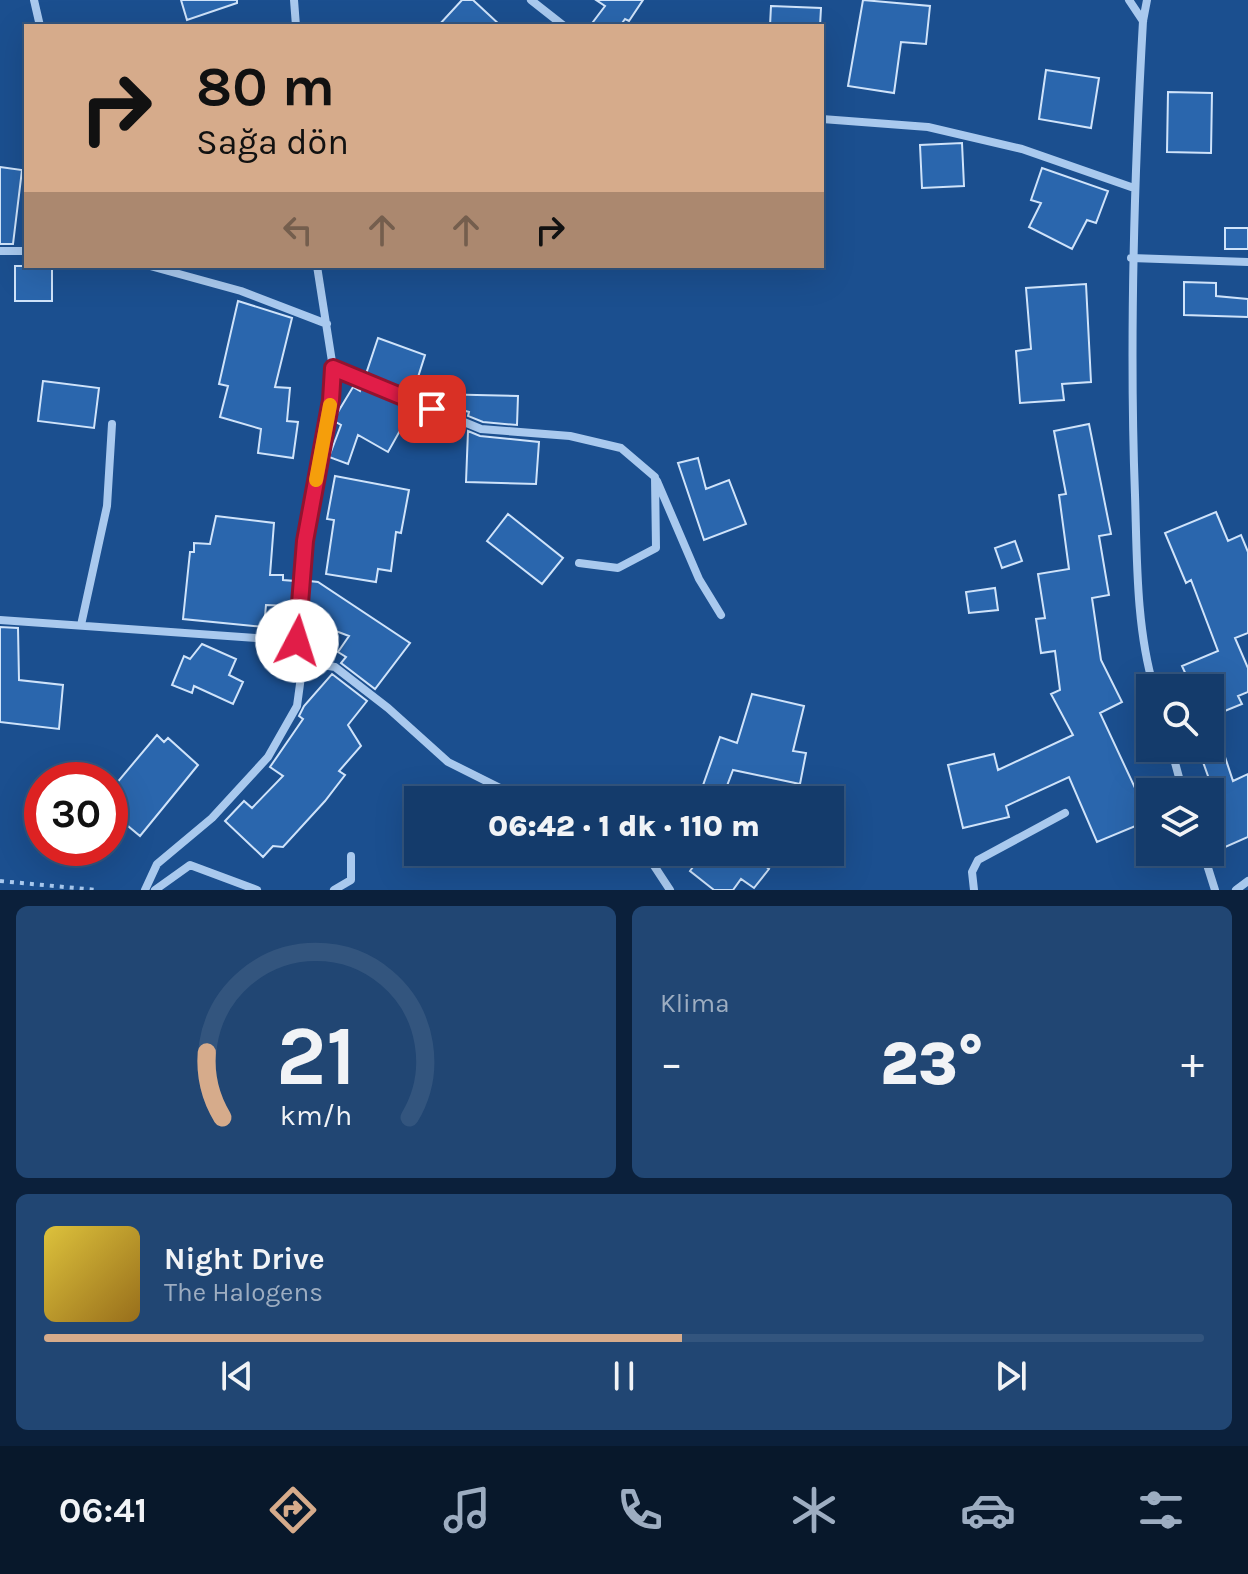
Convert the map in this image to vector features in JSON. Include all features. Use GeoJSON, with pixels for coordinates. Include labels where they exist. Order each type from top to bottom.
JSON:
{"type":"FeatureCollection","features":[{"type":"Feature","properties":{"kind":"street"},"geometry":{"type":"LineString","coordinates":[[34,0],[40,24]]}},
{"type":"Feature","properties":{"kind":"street"},"geometry":{"type":"LineString","coordinates":[[294,0],[296,24]]}},
{"type":"Feature","properties":{"kind":"street"},"geometry":{"type":"LineString","coordinates":[[531,0],[561,24]]}},
{"type":"Feature","properties":{"kind":"street"},"geometry":{"type":"LineString","coordinates":[[1129,0],[1143,21]]}},
{"type":"Feature","properties":{"kind":"street"},"geometry":{"type":"LineString","coordinates":[[1147,0],[1143,21],[1131,258],[1131,384],[1137,556],[1150,674]]}},
{"type":"Feature","properties":{"kind":"street"},"geometry":{"type":"LineString","coordinates":[[824,119],[928,127],[1022,149],[1134,188]]}},
{"type":"Feature","properties":{"kind":"street"},"geometry":{"type":"LineString","coordinates":[[0,251],[24,251]]}},
{"type":"Feature","properties":{"kind":"street"},"geometry":{"type":"LineString","coordinates":[[1131,258],[1248,262]]}},
{"type":"Feature","properties":{"kind":"street"},"geometry":{"type":"LineString","coordinates":[[157,268],[241,291],[327,324]]}},
{"type":"Feature","properties":{"kind":"street"},"geometry":{"type":"LineString","coordinates":[[145,890],[157,864],[212,818],[268,757],[297,706],[303,662],[297,641],[305,541],[331,400],[333,368],[317,268]]}},
{"type":"Feature","properties":{"kind":"street"},"geometry":{"type":"LineString","coordinates":[[333,368],[481,429],[570,436],[621,448],[655,477],[699,579],[721,615]]}},
{"type":"Feature","properties":{"kind":"street"},"geometry":{"type":"LineString","coordinates":[[81,625],[107,506],[112,424]]}},
{"type":"Feature","properties":{"kind":"street"},"geometry":{"type":"LineString","coordinates":[[579,563],[618,568],[656,548],[655,477]]}},
{"type":"Feature","properties":{"kind":"street"},"geometry":{"type":"LineString","coordinates":[[0,620],[297,641]]}},
{"type":"Feature","properties":{"kind":"street"},"geometry":{"type":"LineString","coordinates":[[303,662],[335,667],[388,708],[448,762],[496,786]]}},
{"type":"Feature","properties":{"kind":"street"},"geometry":{"type":"LineString","coordinates":[[974,890],[972,872],[978,860],[1065,813]]}},
{"type":"Feature","properties":{"kind":"street"},"geometry":{"type":"LineString","coordinates":[[334,890],[351,880],[351,856]]}},
{"type":"Feature","properties":{"kind":"street"},"geometry":{"type":"LineString","coordinates":[[155,890],[190,865],[257,890]]}},
{"type":"Feature","properties":{"kind":"street"},"geometry":{"type":"LineString","coordinates":[[654,866],[670,890]]}},
{"type":"Feature","properties":{"kind":"street"},"geometry":{"type":"LineString","coordinates":[[1207,866],[1215,890]]}},
{"type":"Feature","properties":{"kind":"street"},"geometry":{"type":"LineString","coordinates":[[1236,890],[1248,881]]}},
{"type":"Feature","properties":{"kind":"path"},"geometry":{"type":"LineString","coordinates":[[0,881],[97,890]]}},
{"type":"Feature","properties":{"kind":"building"},"geometry":{"type":"Polygon","coordinates":[[[181,0],[237,0],[237,3],[187,20],[181,0]]]}},
{"type":"Feature","properties":{"kind":"building"},"geometry":{"type":"Polygon","coordinates":[[[462,0],[473,0],[499,24],[440,24],[462,0]]]}},
{"type":"Feature","properties":{"kind":"building"},"geometry":{"type":"Polygon","coordinates":[[[596,0],[643,0],[629,21],[592,24],[605,6],[596,0]]]}},
{"type":"Feature","properties":{"kind":"building"},"geometry":{"type":"Polygon","coordinates":[[[863,0],[930,6],[926,44],[901,42],[894,93],[848,86],[863,0]]]}},
{"type":"Feature","properties":{"kind":"building"},"geometry":{"type":"Polygon","coordinates":[[[771,6],[821,8],[820,24],[770,24],[771,6]]]}},
{"type":"Feature","properties":{"kind":"building"},"geometry":{"type":"Polygon","coordinates":[[[1046,70],[1099,78],[1091,128],[1039,119],[1046,70]]]}},
{"type":"Feature","properties":{"kind":"building"},"geometry":{"type":"Polygon","coordinates":[[[1168,92],[1212,93],[1211,153],[1167,152],[1168,92]]]}},
{"type":"Feature","properties":{"kind":"building"},"geometry":{"type":"Polygon","coordinates":[[[962,143],[964,186],[922,188],[920,145],[962,143]]]}},
{"type":"Feature","properties":{"kind":"building"},"geometry":{"type":"Polygon","coordinates":[[[0,167],[22,170],[13,244],[0,244],[0,167]]]}},
{"type":"Feature","properties":{"kind":"building"},"geometry":{"type":"Polygon","coordinates":[[[1042,168],[1108,191],[1096,223],[1087,220],[1072,249],[1029,227],[1041,203],[1031,200],[1042,168]]]}},
{"type":"Feature","properties":{"kind":"building"},"geometry":{"type":"Polygon","coordinates":[[[1225,228],[1248,228],[1248,249],[1225,249],[1225,228]]]}},
{"type":"Feature","properties":{"kind":"building"},"geometry":{"type":"Polygon","coordinates":[[[15,266],[52,268],[52,301],[15,301],[15,266]]]}},
{"type":"Feature","properties":{"kind":"building"},"geometry":{"type":"Polygon","coordinates":[[[1184,282],[1216,283],[1216,296],[1248,299],[1248,317],[1184,315],[1184,282]]]}},
{"type":"Feature","properties":{"kind":"building"},"geometry":{"type":"Polygon","coordinates":[[[1086,284],[1091,382],[1062,384],[1064,400],[1020,403],[1016,351],[1031,349],[1026,288],[1086,284]]]}},
{"type":"Feature","properties":{"kind":"building"},"geometry":{"type":"Polygon","coordinates":[[[238,301],[292,318],[275,387],[290,388],[287,421],[298,422],[293,458],[258,453],[261,429],[220,417],[228,386],[219,384],[238,301]]]}},
{"type":"Feature","properties":{"kind":"building"},"geometry":{"type":"Polygon","coordinates":[[[378,338],[425,355],[413,393],[366,374],[378,338]]]}},
{"type":"Feature","properties":{"kind":"building"},"geometry":{"type":"Polygon","coordinates":[[[43,381],[99,388],[94,428],[38,421],[43,381]]]}},
{"type":"Feature","properties":{"kind":"building"},"geometry":{"type":"Polygon","coordinates":[[[353,387],[360,391],[361,387],[434,417],[424,438],[402,427],[388,452],[358,435],[348,464],[329,457],[341,425],[334,421],[335,417],[353,387]]]}},
{"type":"Feature","properties":{"kind":"building"},"geometry":{"type":"Polygon","coordinates":[[[432,394],[518,396],[517,425],[483,422],[468,416],[469,412],[432,401],[432,394]]]}},
{"type":"Feature","properties":{"kind":"building"},"geometry":{"type":"Polygon","coordinates":[[[1089,424],[1111,534],[1099,536],[1109,595],[1092,598],[1101,660],[1122,702],[1100,713],[1136,790],[1136,826],[1097,842],[1069,777],[1006,806],[1009,817],[963,828],[948,765],[994,754],[998,770],[1073,735],[1051,694],[1060,690],[1055,651],[1041,653],[1036,619],[1045,618],[1038,574],[1069,569],[1059,495],[1066,494],[1054,431],[1089,424]]]}},
{"type":"Feature","properties":{"kind":"building"},"geometry":{"type":"Polygon","coordinates":[[[468,431],[480,436],[539,442],[536,484],[466,482],[468,431]]]}},
{"type":"Feature","properties":{"kind":"building"},"geometry":{"type":"Polygon","coordinates":[[[698,458],[706,489],[729,480],[746,524],[704,540],[678,463],[698,458]]]}},
{"type":"Feature","properties":{"kind":"building"},"geometry":{"type":"Polygon","coordinates":[[[335,476],[409,490],[401,533],[396,532],[391,571],[378,569],[376,582],[326,574],[334,520],[327,519],[335,476]]]}},
{"type":"Feature","properties":{"kind":"building"},"geometry":{"type":"Polygon","coordinates":[[[1216,512],[1228,541],[1241,535],[1248,552],[1248,633],[1235,638],[1248,668],[1248,692],[1238,696],[1242,704],[1224,711],[1224,674],[1186,674],[1182,666],[1218,651],[1191,580],[1186,583],[1165,533],[1216,512]]]}},
{"type":"Feature","properties":{"kind":"building"},"geometry":{"type":"Polygon","coordinates":[[[508,514],[563,558],[542,584],[487,541],[508,514]]]}},
{"type":"Feature","properties":{"kind":"building"},"geometry":{"type":"Polygon","coordinates":[[[216,516],[274,523],[270,575],[283,575],[283,580],[295,581],[293,606],[266,605],[264,627],[183,619],[190,552],[194,552],[194,543],[210,544],[216,516]]]}},
{"type":"Feature","properties":{"kind":"building"},"geometry":{"type":"Polygon","coordinates":[[[1015,541],[1022,561],[1002,568],[995,548],[1015,541]]]}},
{"type":"Feature","properties":{"kind":"building"},"geometry":{"type":"Polygon","coordinates":[[[309,581],[318,582],[410,643],[375,689],[341,663],[346,657],[338,652],[349,636],[312,622],[313,607],[307,606],[309,581]]]}},
{"type":"Feature","properties":{"kind":"building"},"geometry":{"type":"Polygon","coordinates":[[[995,588],[998,610],[969,613],[966,592],[995,588]]]}},
{"type":"Feature","properties":{"kind":"building"},"geometry":{"type":"Polygon","coordinates":[[[0,627],[18,628],[19,680],[63,685],[59,729],[0,722],[0,627]]]}},
{"type":"Feature","properties":{"kind":"building"},"geometry":{"type":"Polygon","coordinates":[[[202,644],[236,659],[229,675],[243,682],[233,704],[194,686],[192,693],[172,685],[184,656],[190,659],[202,644]]]}},
{"type":"Feature","properties":{"kind":"building"},"geometry":{"type":"Polygon","coordinates":[[[332,674],[367,701],[348,725],[361,746],[339,771],[345,775],[325,801],[283,847],[273,846],[263,857],[225,821],[244,801],[252,808],[283,776],[270,767],[303,719],[299,716],[304,706],[332,674]]]}},
{"type":"Feature","properties":{"kind":"building"},"geometry":{"type":"Polygon","coordinates":[[[752,694],[804,706],[793,751],[806,753],[800,784],[733,770],[727,786],[703,786],[720,737],[737,743],[752,694]]]}},
{"type":"Feature","properties":{"kind":"building"},"geometry":{"type":"Polygon","coordinates":[[[157,735],[164,742],[168,738],[198,765],[140,836],[128,826],[128,770],[157,735]]]}},
{"type":"Feature","properties":{"kind":"building"},"geometry":{"type":"Polygon","coordinates":[[[1224,754],[1233,781],[1248,774],[1248,837],[1224,848],[1224,778],[1209,778],[1203,762],[1224,762],[1224,754]]]}},
{"type":"Feature","properties":{"kind":"building"},"geometry":{"type":"Polygon","coordinates":[[[694,866],[765,866],[769,869],[754,888],[741,879],[733,890],[714,890],[690,871],[694,866]]]}},
{"type":"Feature","properties":{"kind":"slow traffic"},"geometry":{"type":"LineString","coordinates":[[316,480],[330,405]]}},
{"type":"Feature","properties":{"kind":"route"},"geometry":{"type":"LineString","coordinates":[[297,641],[305,541],[331,400],[333,368],[432,409]]}}]}
